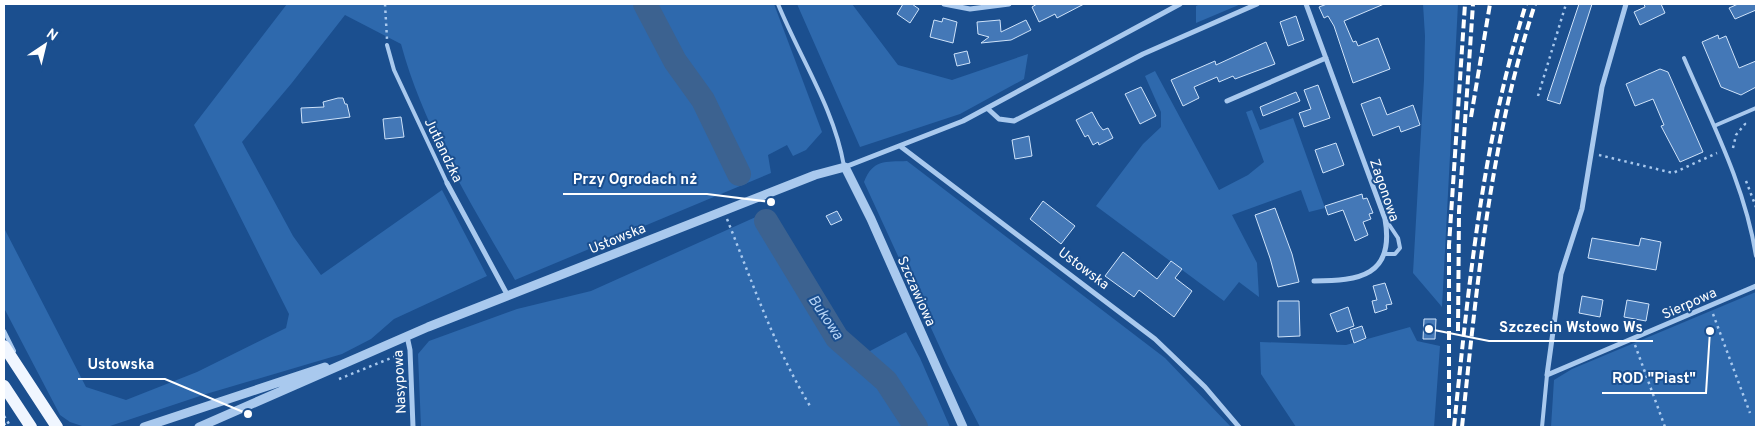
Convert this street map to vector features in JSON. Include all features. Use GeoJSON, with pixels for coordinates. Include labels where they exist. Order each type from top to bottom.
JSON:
{"type":"FeatureCollection","features":[{"type":"Feature","properties":{"kind":"main road"},"geometry":{"type":"LineString","coordinates":[[4,346],[57,427]]}},
{"type":"Feature","properties":{"kind":"main road"},"geometry":{"type":"LineString","coordinates":[[4,386],[30,426]]}},
{"type":"Feature","properties":{"kind":"street"},"geometry":{"type":"LineString","coordinates":[[944,4],[970,9],[1009,4]]}},
{"type":"Feature","properties":{"kind":"street","name":"Ustowska"},"geometry":{"type":"LineString","coordinates":[[199,427],[346,361],[407,336],[815,175],[844,167],[953,125],[1180,4]]}},
{"type":"Feature","properties":{"kind":"street"},"geometry":{"type":"LineString","coordinates":[[987,108],[999,119],[1014,121],[1143,54],[1257,4]]}},
{"type":"Feature","properties":{"kind":"street","name":"Zagonowa"},"geometry":{"type":"LineString","coordinates":[[1306,4],[1386,219],[1388,238],[1384,254]]}},
{"type":"Feature","properties":{"kind":"street"},"geometry":{"type":"LineString","coordinates":[[1547,374],[1561,274],[1582,208],[1606,68],[1626,4]]}},
{"type":"Feature","properties":{"kind":"street"},"geometry":{"type":"LineString","coordinates":[[1228,101],[1326,58]]}},
{"type":"Feature","properties":{"kind":"street","name":"Ustowska"},"geometry":{"type":"LineString","coordinates":[[900,146],[1155,339],[1205,387],[1239,427]]}},
{"type":"Feature","properties":{"kind":"street","name":"Szczawiowa"},"geometry":{"type":"LineString","coordinates":[[844,167],[871,219],[963,427]]}},
{"type":"Feature","properties":{"kind":"street","name":"Jutlandzka"},"geometry":{"type":"LineString","coordinates":[[447,183],[508,297]]}},
{"type":"Feature","properties":{"kind":"street"},"geometry":{"type":"LineString","coordinates":[[1314,281],[1342,281],[1362,277],[1377,267],[1384,254]]}},
{"type":"Feature","properties":{"kind":"street","name":"Sierpowa"},"geometry":{"type":"LineString","coordinates":[[1547,374],[1756,286]]}},
{"type":"Feature","properties":{"kind":"street","name":"Nasypowa"},"geometry":{"type":"LineString","coordinates":[[407,336],[410,350],[413,427]]}},
{"type":"Feature","properties":{"kind":"street","name":"Ustowska"},"geometry":{"type":"LineString","coordinates":[[144,427],[263,386],[346,361]]}},
{"type":"Feature","properties":{"kind":"street"},"geometry":{"type":"LineString","coordinates":[[45,409],[64,427]]}},
{"type":"Feature","properties":{"kind":"lane"},"geometry":{"type":"LineString","coordinates":[[778,4],[814,78],[841,146],[844,167]]}},
{"type":"Feature","properties":{"kind":"lane","name":"Jutlandzka"},"geometry":{"type":"LineString","coordinates":[[388,45],[397,77],[447,183]]}},
{"type":"Feature","properties":{"kind":"lane"},"geometry":{"type":"LineString","coordinates":[[1684,58],[1746,206],[1756,256]]}},
{"type":"Feature","properties":{"kind":"lane"},"geometry":{"type":"LineString","coordinates":[[1714,126],[1756,108]]}},
{"type":"Feature","properties":{"kind":"lane"},"geometry":{"type":"LineString","coordinates":[[1384,254],[1395,254],[1400,248],[1398,238],[1386,219]]}},
{"type":"Feature","properties":{"kind":"lane"},"geometry":{"type":"LineString","coordinates":[[4,331],[45,409]]}},
{"type":"Feature","properties":{"kind":"lane"},"geometry":{"type":"LineString","coordinates":[[1542,427],[1547,374]]}},
{"type":"Feature","properties":{"kind":"path"},"geometry":{"type":"LineString","coordinates":[[385,4],[388,45]]}},
{"type":"Feature","properties":{"kind":"path"},"geometry":{"type":"LineString","coordinates":[[1538,96],[1566,4]]}},
{"type":"Feature","properties":{"kind":"path"},"geometry":{"type":"LineString","coordinates":[[1735,154],[1733,148],[1736,135],[1745,124],[1741,115]]}},
{"type":"Feature","properties":{"kind":"path"},"geometry":{"type":"LineString","coordinates":[[1591,153],[1673,173],[1724,150],[1733,148]]}},
{"type":"Feature","properties":{"kind":"path"},"geometry":{"type":"LineString","coordinates":[[1744,176],[1756,207]]}},
{"type":"Feature","properties":{"kind":"path"},"geometry":{"type":"LineString","coordinates":[[731,228],[764,318],[786,366],[810,406]]}},
{"type":"Feature","properties":{"kind":"path"},"geometry":{"type":"LineString","coordinates":[[1710,306],[1750,414]]}},
{"type":"Feature","properties":{"kind":"path"},"geometry":{"type":"LineString","coordinates":[[1632,339],[1665,427]]}},
{"type":"Feature","properties":{"kind":"path"},"geometry":{"type":"LineString","coordinates":[[358,371],[410,350]]}},
{"type":"Feature","properties":{"kind":"path"},"geometry":{"type":"LineString","coordinates":[[4,416],[11,427]]}},
{"type":"Feature","properties":{"kind":"path"},"geometry":{"type":"LineString","coordinates":[[4,423],[6,427]]}},
{"type":"Feature","properties":{"kind":"shaded area"},"geometry":{"type":"Polygon","coordinates":[[[287,4],[774,4],[822,132],[806,150],[793,156],[787,145],[768,155],[771,173],[515,280],[450,165],[422,106],[401,44],[345,15],[291,84],[242,142],[293,236],[321,275],[442,190],[487,276],[394,319],[371,339],[342,354],[206,394],[110,426],[85,427],[70,422],[60,415],[4,308],[4,228],[86,387],[126,400],[197,372],[286,328],[289,314],[194,125],[287,4]]]}},
{"type":"Feature","properties":{"kind":"shaded area"},"geometry":{"type":"Polygon","coordinates":[[[797,4],[852,4],[898,65],[952,80],[1028,54],[1024,79],[960,114],[860,147],[797,4]]]}},
{"type":"Feature","properties":{"kind":"shaded area"},"geometry":{"type":"Polygon","coordinates":[[[1200,4],[1241,4],[1196,23],[1196,6],[1200,4]]]}},
{"type":"Feature","properties":{"kind":"shaded area"},"geometry":{"type":"Polygon","coordinates":[[[1423,4],[1458,4],[1442,307],[1413,273],[1424,80],[1425,36],[1423,4]]]}},
{"type":"Feature","properties":{"kind":"shaded area"},"geometry":{"type":"Polygon","coordinates":[[[1155,71],[1219,190],[1248,175],[1264,162],[1246,112],[1252,110],[1260,130],[1293,118],[1325,208],[1309,212],[1301,190],[1232,215],[1257,263],[1259,297],[1239,282],[1224,301],[1096,206],[1143,144],[1161,127],[1161,112],[1145,76],[1155,71]]]}},
{"type":"Feature","properties":{"kind":"shaded area"},"geometry":{"type":"Polygon","coordinates":[[[907,161],[1165,358],[1231,427],[980,427],[948,365],[864,182],[871,169],[881,163],[907,161]]]}},
{"type":"Feature","properties":{"kind":"shaded area"},"geometry":{"type":"Polygon","coordinates":[[[758,216],[833,340],[853,360],[906,332],[920,358],[950,427],[421,427],[418,354],[429,341],[517,309],[591,291],[758,216]]]}},
{"type":"Feature","properties":{"kind":"shaded area"},"geometry":{"type":"Polygon","coordinates":[[[1756,292],[1756,427],[1551,427],[1554,380],[1572,369],[1756,292]]]}},
{"type":"Feature","properties":{"kind":"shaded area"},"geometry":{"type":"Polygon","coordinates":[[[1410,327],[1417,341],[1440,346],[1434,427],[1296,427],[1261,374],[1260,342],[1346,345],[1410,327]]]}},
{"type":"Feature","properties":{"kind":"building"},"geometry":{"type":"Polygon","coordinates":[[[903,4],[912,4],[919,9],[910,23],[897,14],[903,4]]]}},
{"type":"Feature","properties":{"kind":"building"},"geometry":{"type":"Polygon","coordinates":[[[1037,4],[1084,4],[1057,18],[1055,14],[1039,22],[1032,7],[1037,4]]]}},
{"type":"Feature","properties":{"kind":"building"},"geometry":{"type":"Polygon","coordinates":[[[1327,4],[1384,4],[1344,21],[1353,42],[1356,41],[1358,46],[1378,38],[1390,69],[1353,83],[1334,26],[1328,16],[1324,18],[1319,7],[1327,4]]]}},
{"type":"Feature","properties":{"kind":"building"},"geometry":{"type":"Polygon","coordinates":[[[1579,4],[1592,4],[1560,104],[1547,100],[1579,4]]]}},
{"type":"Feature","properties":{"kind":"building"},"geometry":{"type":"Polygon","coordinates":[[[1644,4],[1661,4],[1665,13],[1640,25],[1634,12],[1645,7],[1644,4]]]}},
{"type":"Feature","properties":{"kind":"building"},"geometry":{"type":"Polygon","coordinates":[[[1738,4],[1756,4],[1756,10],[1735,19],[1729,8],[1738,4]]]}},
{"type":"Feature","properties":{"kind":"building"},"geometry":{"type":"Polygon","coordinates":[[[1296,16],[1304,40],[1288,46],[1280,22],[1296,16]]]}},
{"type":"Feature","properties":{"kind":"building"},"geometry":{"type":"Polygon","coordinates":[[[943,18],[957,22],[953,43],[930,37],[934,20],[942,22],[943,18]]]}},
{"type":"Feature","properties":{"kind":"building"},"geometry":{"type":"Polygon","coordinates":[[[1000,20],[1001,32],[1026,20],[1031,30],[1011,40],[981,43],[989,37],[978,34],[977,22],[1000,20]]]}},
{"type":"Feature","properties":{"kind":"building"},"geometry":{"type":"Polygon","coordinates":[[[1718,35],[1719,39],[1726,36],[1739,68],[1756,61],[1756,87],[1741,95],[1721,87],[1702,42],[1718,35]]]}},
{"type":"Feature","properties":{"kind":"building"},"geometry":{"type":"Polygon","coordinates":[[[1266,42],[1275,64],[1235,79],[1233,76],[1219,82],[1217,77],[1194,87],[1199,98],[1183,106],[1171,80],[1215,61],[1216,65],[1266,42]]]}},
{"type":"Feature","properties":{"kind":"building"},"geometry":{"type":"Polygon","coordinates":[[[967,51],[970,63],[957,66],[954,54],[967,51]]]}},
{"type":"Feature","properties":{"kind":"building"},"geometry":{"type":"Polygon","coordinates":[[[1660,69],[1668,72],[1703,152],[1680,162],[1661,126],[1664,125],[1653,99],[1635,106],[1626,84],[1660,69]]]}},
{"type":"Feature","properties":{"kind":"building"},"geometry":{"type":"Polygon","coordinates":[[[1318,85],[1330,118],[1304,127],[1299,113],[1311,109],[1304,90],[1318,85]]]}},
{"type":"Feature","properties":{"kind":"building"},"geometry":{"type":"Polygon","coordinates":[[[1141,87],[1156,116],[1140,124],[1125,94],[1141,87]]]}},
{"type":"Feature","properties":{"kind":"building"},"geometry":{"type":"Polygon","coordinates":[[[1296,92],[1300,101],[1263,116],[1260,107],[1296,92]]]}},
{"type":"Feature","properties":{"kind":"building"},"geometry":{"type":"Polygon","coordinates":[[[1380,97],[1387,115],[1413,105],[1420,125],[1401,132],[1399,126],[1373,136],[1361,104],[1380,97]]]}},
{"type":"Feature","properties":{"kind":"building"},"geometry":{"type":"Polygon","coordinates":[[[343,98],[345,104],[347,104],[350,117],[302,123],[301,108],[324,107],[323,102],[343,98]]]}},
{"type":"Feature","properties":{"kind":"building"},"geometry":{"type":"Polygon","coordinates":[[[1092,112],[1103,130],[1108,128],[1113,138],[1099,145],[1098,142],[1093,145],[1088,135],[1085,137],[1076,120],[1092,112]]]}},
{"type":"Feature","properties":{"kind":"building"},"geometry":{"type":"Polygon","coordinates":[[[401,117],[404,137],[385,139],[383,119],[401,117]]]}},
{"type":"Feature","properties":{"kind":"building"},"geometry":{"type":"Polygon","coordinates":[[[1029,136],[1032,156],[1015,159],[1012,140],[1029,136]]]}},
{"type":"Feature","properties":{"kind":"building"},"geometry":{"type":"Polygon","coordinates":[[[1336,143],[1344,165],[1323,173],[1315,150],[1336,143]]]}},
{"type":"Feature","properties":{"kind":"building"},"geometry":{"type":"Polygon","coordinates":[[[1362,194],[1363,199],[1367,198],[1373,213],[1369,214],[1371,219],[1363,222],[1368,235],[1355,241],[1343,210],[1328,215],[1325,206],[1362,194]]]}},
{"type":"Feature","properties":{"kind":"building"},"geometry":{"type":"Polygon","coordinates":[[[1043,201],[1075,226],[1061,244],[1030,219],[1043,201]]]}},
{"type":"Feature","properties":{"kind":"building"},"geometry":{"type":"Polygon","coordinates":[[[1275,208],[1292,254],[1299,282],[1278,287],[1255,215],[1275,208]]]}},
{"type":"Feature","properties":{"kind":"building"},"geometry":{"type":"Polygon","coordinates":[[[837,211],[842,220],[831,225],[826,216],[837,211]]]}},
{"type":"Feature","properties":{"kind":"building"},"geometry":{"type":"Polygon","coordinates":[[[1592,238],[1639,246],[1641,238],[1661,242],[1656,270],[1588,258],[1592,238]]]}},
{"type":"Feature","properties":{"kind":"building"},"geometry":{"type":"Polygon","coordinates":[[[1123,252],[1157,279],[1171,261],[1182,269],[1175,278],[1192,291],[1174,317],[1139,290],[1134,297],[1105,276],[1123,252]]]}},
{"type":"Feature","properties":{"kind":"building"},"geometry":{"type":"Polygon","coordinates":[[[1385,283],[1392,304],[1386,305],[1387,309],[1375,313],[1372,301],[1377,300],[1373,286],[1385,283]]]}},
{"type":"Feature","properties":{"kind":"building"},"geometry":{"type":"Polygon","coordinates":[[[1582,296],[1603,300],[1600,317],[1579,313],[1582,296]]]}},
{"type":"Feature","properties":{"kind":"building"},"geometry":{"type":"Polygon","coordinates":[[[1627,300],[1649,304],[1646,321],[1624,317],[1627,300]]]}},
{"type":"Feature","properties":{"kind":"building"},"geometry":{"type":"Polygon","coordinates":[[[1278,301],[1299,301],[1300,336],[1278,337],[1278,301]]]}},
{"type":"Feature","properties":{"kind":"building"},"geometry":{"type":"Polygon","coordinates":[[[1348,307],[1354,326],[1337,332],[1330,314],[1348,307]]]}},
{"type":"Feature","properties":{"kind":"building"},"geometry":{"type":"Polygon","coordinates":[[[1424,319],[1436,319],[1435,339],[1423,339],[1424,319]]]}},
{"type":"Feature","properties":{"kind":"building"},"geometry":{"type":"Polygon","coordinates":[[[1362,326],[1366,338],[1354,343],[1350,330],[1362,326]]]}},
{"type":"Feature","properties":{"kind":"waterway","name":"Bukowa"},"geometry":{"type":"LineString","coordinates":[[645,4],[675,61],[703,100],[739,174]]}},
{"type":"Feature","properties":{"kind":"waterway","name":"Bukowa"},"geometry":{"type":"LineString","coordinates":[[766,221],[837,338],[886,381],[916,427]]}},
{"type":"Feature","properties":{"kind":"railway"},"geometry":{"type":"LineString","coordinates":[[1449,418],[1449,245],[1465,4]]}},
{"type":"Feature","properties":{"kind":"railway"},"geometry":{"type":"LineString","coordinates":[[1458,331],[1459,211],[1473,4]]}},
{"type":"Feature","properties":{"kind":"railway"},"geometry":{"type":"LineString","coordinates":[[1471,117],[1490,4]]}},
{"type":"Feature","properties":{"kind":"railway"},"geometry":{"type":"LineString","coordinates":[[1454,427],[1465,320],[1488,161],[1498,108],[1526,4]]}},
{"type":"Feature","properties":{"kind":"railway"},"geometry":{"type":"LineString","coordinates":[[1462,427],[1473,320],[1496,161],[1507,108],[1535,4]]}},
{"type":"Feature","properties":{"kind":"place","name":"Przy Ogrodach nż"},"geometry":{"type":"Point","coordinates":[771,202]}},
{"type":"Feature","properties":{"kind":"place","name":"Szczecin Wstowo Ws"},"geometry":{"type":"Point","coordinates":[1429,329]}},
{"type":"Feature","properties":{"kind":"place","name":"ROD \"Piast\""},"geometry":{"type":"Point","coordinates":[1710,331]}},
{"type":"Feature","properties":{"kind":"place","name":"Ustowska"},"geometry":{"type":"Point","coordinates":[248,414]}}]}
